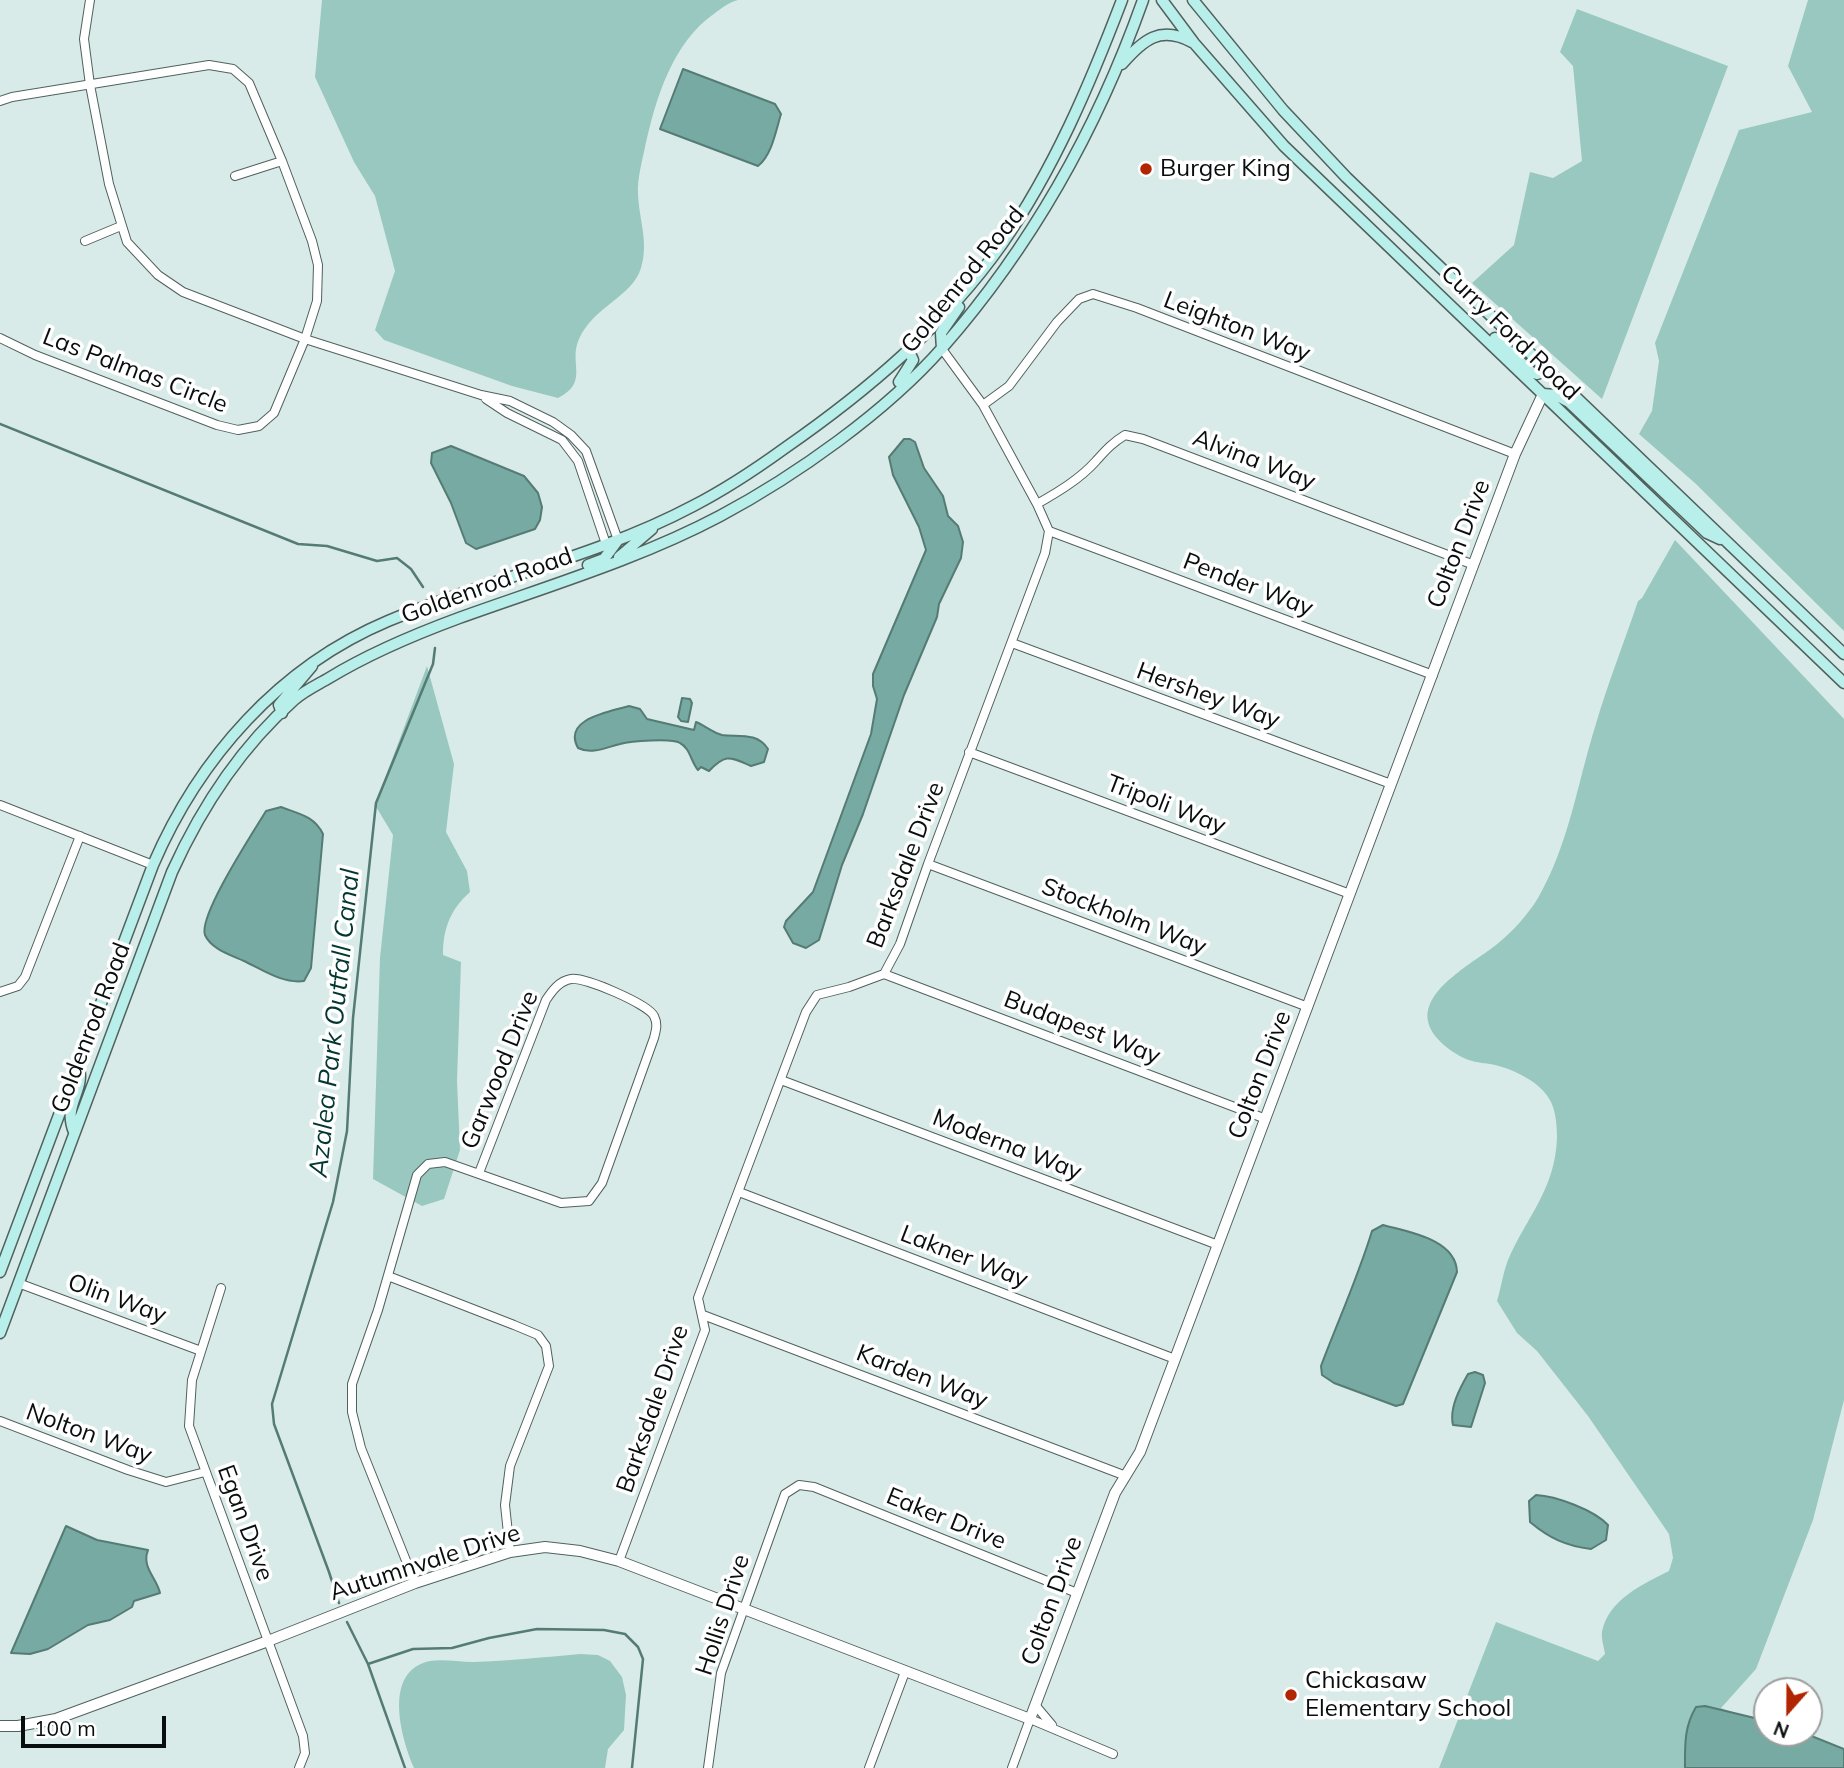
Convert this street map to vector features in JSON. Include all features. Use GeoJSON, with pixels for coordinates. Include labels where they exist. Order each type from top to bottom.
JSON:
{"type":"FeatureCollection","features":[{"type":"Feature","properties":{"kind":"main road","name":"Goldenrod Road"},"geometry":{"type":"LineString","coordinates":[[0,1272],[153,865],[183,804],[226,742],[285,682],[338,646],[387,621],[618,540],[659,522],[705,500],[838,412],[908,349],[968,288],[1010,232],[1070,128],[1122,0]]}},
{"type":"Feature","properties":{"kind":"main road","name":"Goldenrod Road"},"geometry":{"type":"LineString","coordinates":[[0,1333],[172,872],[205,807],[246,751],[295,699],[351,665],[400,640],[612,564],[719,517],[783,478],[883,405],[942,349],[1041,217],[1076,156],[1116,72],[1143,0]]}},
{"type":"Feature","properties":{"kind":"main road","name":"Curry Ford Road"},"geometry":{"type":"LineString","coordinates":[[1162,0],[1194,43],[1284,146],[1844,682]]}},
{"type":"Feature","properties":{"kind":"main road","name":"Curry Ford Road"},"geometry":{"type":"LineString","coordinates":[[1193,0],[1283,110],[1346,177],[1844,654]]}},
{"type":"Feature","properties":{"kind":"main road"},"geometry":{"type":"LineString","coordinates":[[1116,72],[1139,45],[1154,36],[1183,37],[1194,43]]}},
{"type":"Feature","properties":{"kind":"main road"},"geometry":{"type":"LineString","coordinates":[[1386,244],[1407,255],[1531,372],[1537,374],[1547,370]]}},
{"type":"Feature","properties":{"kind":"main road"},"geometry":{"type":"LineString","coordinates":[[942,349],[941,333],[958,309],[968,288]]}},
{"type":"Feature","properties":{"kind":"main road"},"geometry":{"type":"LineString","coordinates":[[883,405],[909,369],[913,360],[908,349]]}},
{"type":"Feature","properties":{"kind":"main road"},"geometry":{"type":"LineString","coordinates":[[1543,394],[1569,402],[1707,533],[1728,543]]}},
{"type":"Feature","properties":{"kind":"main road"},"geometry":{"type":"LineString","coordinates":[[612,564],[659,522]]}},
{"type":"Feature","properties":{"kind":"main road"},"geometry":{"type":"LineString","coordinates":[[569,578],[578,569],[604,559],[618,540]]}},
{"type":"Feature","properties":{"kind":"main road"},"geometry":{"type":"LineString","coordinates":[[282,713],[279,705],[316,661]]}},
{"type":"Feature","properties":{"kind":"main road"},"geometry":{"type":"LineString","coordinates":[[75,1132],[69,1111],[82,1076],[78,1063]]}},
{"type":"Feature","properties":{"kind":"street"},"geometry":{"type":"LineString","coordinates":[[90,0],[84,39],[108,184],[127,242],[158,275],[183,292],[305,339],[481,395],[510,401],[553,422],[571,435],[586,451],[618,540]]}},
{"type":"Feature","properties":{"kind":"street","name":"Las Palmas Circle"},"geometry":{"type":"LineString","coordinates":[[0,101],[209,65],[233,69],[249,83],[282,161],[318,265],[317,301],[305,339],[274,413],[259,426],[238,430],[218,425],[111,385],[0,338]]}},
{"type":"Feature","properties":{"kind":"street"},"geometry":{"type":"LineString","coordinates":[[235,176],[282,161]]}},
{"type":"Feature","properties":{"kind":"street"},"geometry":{"type":"LineString","coordinates":[[85,241],[121,226]]}},
{"type":"Feature","properties":{"kind":"street","name":"Leighton Way"},"geometry":{"type":"LineString","coordinates":[[983,405],[1009,386],[1057,322],[1079,299],[1093,294],[1137,308],[1515,454]]}},
{"type":"Feature","properties":{"kind":"street"},"geometry":{"type":"LineString","coordinates":[[942,349],[983,405],[1049,531]]}},
{"type":"Feature","properties":{"kind":"street","name":"Colton Drive"},"geometry":{"type":"LineString","coordinates":[[1012,1768],[1115,1493],[1140,1452],[1515,454],[1543,394]]}},
{"type":"Feature","properties":{"kind":"street"},"geometry":{"type":"LineString","coordinates":[[481,395],[507,413],[562,440],[578,461],[606,544]]}},
{"type":"Feature","properties":{"kind":"street","name":"Alvina Way"},"geometry":{"type":"LineString","coordinates":[[1037,504],[1064,488],[1096,462],[1109,445],[1125,435],[1143,439],[1474,565]]}},
{"type":"Feature","properties":{"kind":"street","name":"Barksdale Drive"},"geometry":{"type":"LineString","coordinates":[[619,1562],[705,1330],[698,1298],[807,1012],[817,995],[849,988],[884,974],[900,944],[1045,553],[1049,531]]}},
{"type":"Feature","properties":{"kind":"street","name":"Pender Way"},"geometry":{"type":"LineString","coordinates":[[1049,531],[1433,675]]}},
{"type":"Feature","properties":{"kind":"street","name":"Hershey Way"},"geometry":{"type":"LineString","coordinates":[[1012,643],[1391,784]]}},
{"type":"Feature","properties":{"kind":"street","name":"Tripoli Way"},"geometry":{"type":"LineString","coordinates":[[969,752],[1350,894]]}},
{"type":"Feature","properties":{"kind":"street"},"geometry":{"type":"LineString","coordinates":[[0,806],[153,865]]}},
{"type":"Feature","properties":{"kind":"street"},"geometry":{"type":"LineString","coordinates":[[0,992],[18,986],[24,977],[80,836]]}},
{"type":"Feature","properties":{"kind":"street","name":"Stockholm Way"},"geometry":{"type":"LineString","coordinates":[[928,864],[1308,1007]]}},
{"type":"Feature","properties":{"kind":"street","name":"Budapest Way"},"geometry":{"type":"LineString","coordinates":[[884,974],[1266,1119]]}},
{"type":"Feature","properties":{"kind":"street","name":"Garwood Drive"},"geometry":{"type":"LineString","coordinates":[[415,1583],[361,1448],[352,1412],[352,1384],[418,1175],[428,1164],[445,1162],[561,1203],[589,1201],[602,1183],[654,1038],[657,1026],[654,1014],[641,1004],[583,980],[570,979],[555,987],[546,1000],[479,1173]]}},
{"type":"Feature","properties":{"kind":"street","name":"Moderna Way"},"geometry":{"type":"LineString","coordinates":[[781,1080],[1218,1245]]}},
{"type":"Feature","properties":{"kind":"street","name":"Lakner Way"},"geometry":{"type":"LineString","coordinates":[[739,1192],[1175,1359]]}},
{"type":"Feature","properties":{"kind":"street"},"geometry":{"type":"LineString","coordinates":[[388,1276],[538,1335],[546,1346],[549,1366],[510,1466],[505,1505],[510,1552]]}},
{"type":"Feature","properties":{"kind":"street","name":"Olin Way"},"geometry":{"type":"LineString","coordinates":[[18,1283],[201,1350]]}},
{"type":"Feature","properties":{"kind":"street","name":"Egan Drive"},"geometry":{"type":"LineString","coordinates":[[221,1288],[192,1380],[189,1426],[303,1736],[305,1753],[299,1768]]}},
{"type":"Feature","properties":{"kind":"street","name":"Karden Way"},"geometry":{"type":"LineString","coordinates":[[703,1315],[1126,1476]]}},
{"type":"Feature","properties":{"kind":"street","name":"Nolton Way"},"geometry":{"type":"LineString","coordinates":[[0,1421],[166,1482],[205,1472]]}},
{"type":"Feature","properties":{"kind":"street","name":"Eaker Drive"},"geometry":{"type":"LineString","coordinates":[[799,1485],[814,1487],[1077,1593]]}},
{"type":"Feature","properties":{"kind":"street","name":"Hollis Drive"},"geometry":{"type":"LineString","coordinates":[[708,1768],[721,1673],[785,1494],[799,1485]]}},
{"type":"Feature","properties":{"kind":"street","name":"Autumnvale Drive"},"geometry":{"type":"LineString","coordinates":[[0,1726],[18,1727],[56,1719],[268,1642],[415,1583],[510,1552],[545,1547],[580,1551],[619,1562],[1031,1719],[1113,1754]]}},
{"type":"Feature","properties":{"kind":"street"},"geometry":{"type":"LineString","coordinates":[[869,1768],[905,1672]]}},
{"type":"Feature","properties":{"kind":"street","name":"Autumnvale Drive"},"geometry":{"type":"LineString","coordinates":[[1036,1706],[1048,1722],[1060,1731]]}},
{"type":"Feature","properties":{"kind":"shaded area"},"geometry":{"type":"Polygon","coordinates":[[[322,0],[738,0],[723,7],[700,25],[687,40],[668,73],[655,110],[639,176],[638,194],[644,249],[641,268],[630,286],[585,328],[576,348],[576,379],[568,392],[558,398],[512,386],[384,340],[375,330],[395,271],[375,196],[354,162],[315,77],[322,0]]]}},
{"type":"Feature","properties":{"kind":"shaded area"},"geometry":{"type":"Polygon","coordinates":[[[1808,0],[1844,0],[1844,631],[1696,484],[1639,434],[1652,411],[1659,361],[1655,343],[1739,130],[1812,112],[1788,66],[1808,0]]]}},
{"type":"Feature","properties":{"kind":"shaded area"},"geometry":{"type":"Polygon","coordinates":[[[1577,9],[1728,66],[1602,399],[1472,283],[1514,245],[1530,172],[1553,178],[1582,161],[1573,66],[1560,52],[1577,9]]]}},
{"type":"Feature","properties":{"kind":"shaded area"},"geometry":{"type":"Polygon","coordinates":[[[683,69],[775,104],[781,114],[770,149],[758,166],[660,129],[683,69]]]}},
{"type":"Feature","properties":{"kind":"shaded area"},"geometry":{"type":"Polygon","coordinates":[[[904,439],[915,442],[924,468],[943,496],[948,516],[958,526],[963,542],[961,558],[939,604],[937,617],[904,695],[863,814],[842,865],[819,940],[806,948],[793,943],[784,927],[786,921],[813,892],[871,734],[877,699],[873,674],[926,550],[919,527],[893,475],[889,457],[904,439]]]}},
{"type":"Feature","properties":{"kind":"shaded area"},"geometry":{"type":"Polygon","coordinates":[[[451,446],[524,476],[538,493],[542,507],[535,529],[476,549],[466,543],[451,503],[431,463],[432,453],[451,446]]]}},
{"type":"Feature","properties":{"kind":"shaded area"},"geometry":{"type":"Polygon","coordinates":[[[1675,540],[1844,719],[1844,1400],[1813,1520],[1756,1669],[1721,1708],[1753,1720],[1753,1747],[1798,1747],[1844,1768],[1439,1768],[1496,1622],[1598,1661],[1605,1654],[1602,1632],[1611,1611],[1628,1594],[1669,1571],[1673,1558],[1669,1534],[1588,1416],[1537,1351],[1517,1333],[1497,1301],[1508,1260],[1546,1188],[1551,1173],[1557,1138],[1551,1102],[1541,1088],[1511,1070],[1463,1058],[1438,1039],[1428,1021],[1428,1009],[1441,987],[1513,929],[1534,905],[1549,878],[1565,835],[1600,711],[1638,601],[1675,540]]]}},
{"type":"Feature","properties":{"kind":"shaded area"},"geometry":{"type":"Polygon","coordinates":[[[427,666],[454,764],[446,832],[467,871],[470,892],[453,913],[446,928],[443,946],[443,955],[461,962],[457,1081],[460,1150],[444,1199],[422,1206],[373,1179],[380,958],[393,835],[375,805],[427,666]]]}},
{"type":"Feature","properties":{"kind":"shaded area"},"geometry":{"type":"Polygon","coordinates":[[[682,698],[690,699],[692,703],[688,722],[681,721],[678,717],[682,698]]]}},
{"type":"Feature","properties":{"kind":"shaded area"},"geometry":{"type":"Polygon","coordinates":[[[629,706],[640,709],[647,719],[694,730],[696,722],[722,735],[759,740],[768,749],[764,762],[751,766],[728,758],[709,771],[701,767],[698,770],[683,745],[676,741],[633,742],[594,751],[578,748],[576,730],[582,724],[600,714],[629,706]]]}},
{"type":"Feature","properties":{"kind":"shaded area"},"geometry":{"type":"Polygon","coordinates":[[[281,807],[311,819],[323,834],[311,968],[304,981],[288,980],[266,972],[217,948],[205,935],[210,910],[240,854],[266,811],[281,807]]]}},
{"type":"Feature","properties":{"kind":"shaded area"},"geometry":{"type":"Polygon","coordinates":[[[1383,1225],[1417,1234],[1440,1244],[1455,1261],[1457,1272],[1403,1404],[1396,1406],[1334,1383],[1322,1375],[1321,1366],[1372,1231],[1383,1225]]]}},
{"type":"Feature","properties":{"kind":"shaded area"},"geometry":{"type":"Polygon","coordinates":[[[1475,1372],[1483,1375],[1485,1383],[1471,1427],[1453,1425],[1454,1405],[1459,1392],[1468,1374],[1475,1372]]]}},
{"type":"Feature","properties":{"kind":"shaded area"},"geometry":{"type":"Polygon","coordinates":[[[1536,1495],[1564,1501],[1602,1519],[1608,1525],[1606,1540],[1591,1549],[1574,1546],[1544,1533],[1530,1522],[1529,1501],[1536,1495]]]}},
{"type":"Feature","properties":{"kind":"shaded area"},"geometry":{"type":"Polygon","coordinates":[[[66,1526],[97,1540],[148,1550],[146,1562],[160,1593],[134,1601],[132,1607],[110,1620],[88,1625],[48,1649],[30,1654],[11,1653],[66,1526]]]}},
{"type":"Feature","properties":{"kind":"shaded area"},"geometry":{"type":"Polygon","coordinates":[[[598,1655],[610,1661],[622,1677],[626,1695],[624,1730],[608,1749],[605,1768],[414,1768],[404,1740],[399,1707],[400,1691],[405,1678],[415,1667],[435,1660],[473,1662],[598,1655]]]}},
{"type":"Feature","properties":{"kind":"shaded area"},"geometry":{"type":"Polygon","coordinates":[[[1705,1706],[1753,1718],[1753,1747],[1823,1747],[1823,1741],[1844,1749],[1844,1768],[1685,1768],[1687,1729],[1696,1707],[1705,1706]]]}},
{"type":"Feature","properties":{"kind":"waterway","name":"Azalea Park Outfall Canal"},"geometry":{"type":"LineString","coordinates":[[0,424],[298,544],[327,546],[377,561],[397,558],[411,569],[423,587]]}},
{"type":"Feature","properties":{"kind":"waterway","name":"Azalea Park Outfall Canal"},"geometry":{"type":"LineString","coordinates":[[339,1603],[274,1424],[272,1404],[333,1202],[347,1131],[353,1018],[376,803],[433,664],[435,648]]}},
{"type":"Feature","properties":{"kind":"waterway","name":"Azalea Park Outfall Canal"},"geometry":{"type":"LineString","coordinates":[[347,1622],[368,1664],[405,1768]]}},
{"type":"Feature","properties":{"kind":"waterway"},"geometry":{"type":"LineString","coordinates":[[368,1664],[413,1649],[452,1648],[537,1629],[604,1630],[625,1634],[638,1647],[643,1659],[632,1768]]}},
{"type":"Feature","properties":{"kind":"place","name":"Burger King"},"geometry":{"type":"Point","coordinates":[1146,169]}},
{"type":"Feature","properties":{"kind":"place","name":"Chickasaw Elementary School"},"geometry":{"type":"Point","coordinates":[1291,1695]}}]}
